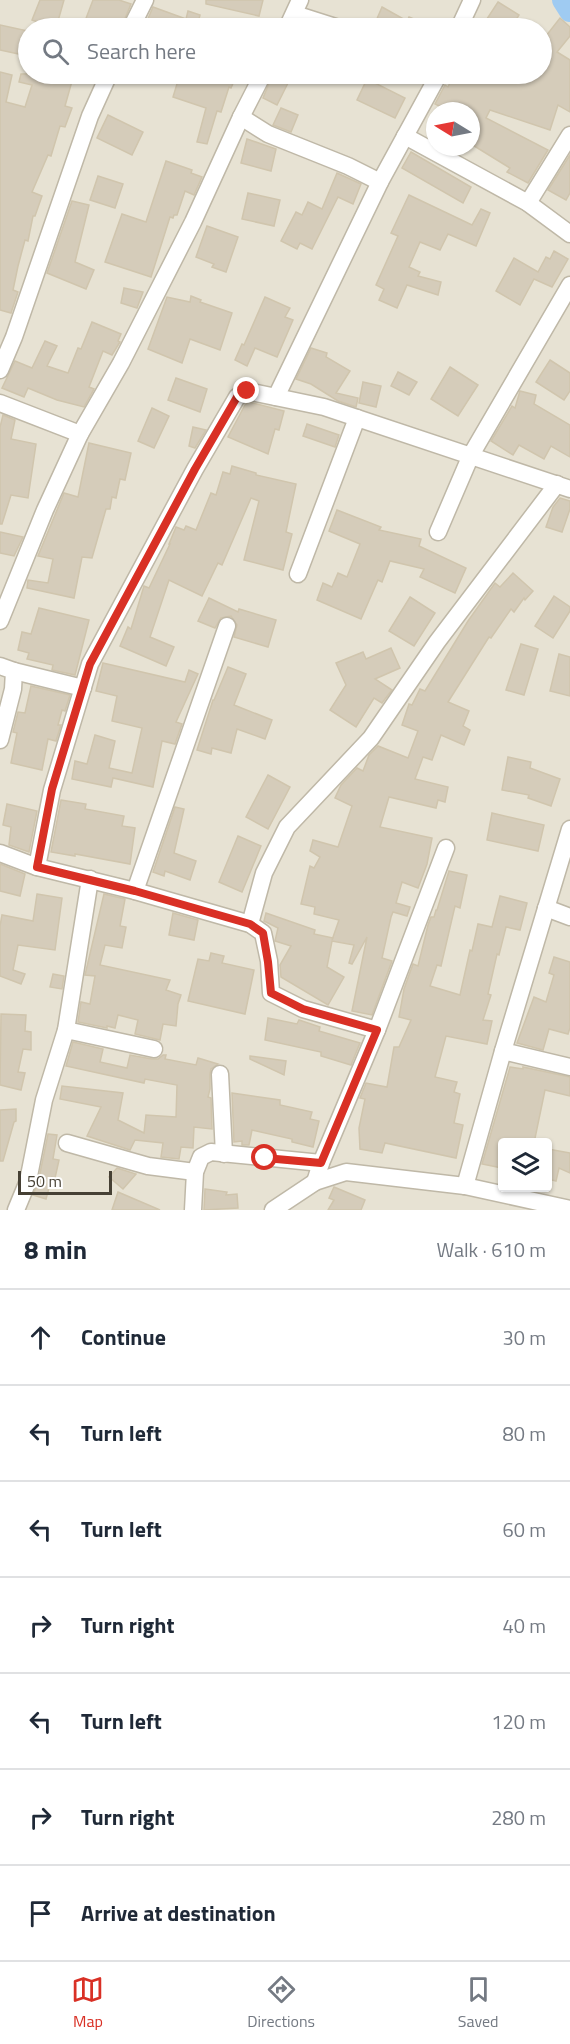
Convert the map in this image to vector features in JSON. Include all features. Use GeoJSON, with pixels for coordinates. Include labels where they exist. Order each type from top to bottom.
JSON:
{"type":"FeatureCollection","features":[{"type":"Feature","properties":{"kind":"street"},"geometry":{"type":"LineString","coordinates":[[136,18],[145,0]]}},
{"type":"Feature","properties":{"kind":"street"},"geometry":{"type":"LineString","coordinates":[[464,18],[472,0]]}},
{"type":"Feature","properties":{"kind":"street"},"geometry":{"type":"LineString","coordinates":[[0,370],[14,337],[90,116],[104,84]]}},
{"type":"Feature","properties":{"kind":"street"},"geometry":{"type":"LineString","coordinates":[[0,621],[45,510],[80,434],[121,363],[193,222],[258,84]]}},
{"type":"Feature","properties":{"kind":"street"},"geometry":{"type":"LineString","coordinates":[[276,397],[380,182],[434,84]]}},
{"type":"Feature","properties":{"kind":"street"},"geometry":{"type":"LineString","coordinates":[[241,117],[276,138],[348,166],[380,182]]}},
{"type":"Feature","properties":{"kind":"street"},"geometry":{"type":"LineString","coordinates":[[528,203],[570,135]]}},
{"type":"Feature","properties":{"kind":"street"},"geometry":{"type":"LineString","coordinates":[[405,136],[528,203],[570,234]]}},
{"type":"Feature","properties":{"kind":"street"},"geometry":{"type":"LineString","coordinates":[[438,531],[471,455],[570,285]]}},
{"type":"Feature","properties":{"kind":"street"},"geometry":{"type":"LineString","coordinates":[[37,867],[52,789],[90,664],[195,469],[237,397],[247,391],[324,407],[563,487],[437,642],[371,738],[287,827],[264,873],[250,924]]}},
{"type":"Feature","properties":{"kind":"street"},"geometry":{"type":"LineString","coordinates":[[0,403],[80,434]]}},
{"type":"Feature","properties":{"kind":"street"},"geometry":{"type":"LineString","coordinates":[[298,574],[357,418]]}},
{"type":"Feature","properties":{"kind":"street"},"geometry":{"type":"LineString","coordinates":[[135,891],[227,626]]}},
{"type":"Feature","properties":{"kind":"street"},"geometry":{"type":"LineString","coordinates":[[7,669],[83,688]]}},
{"type":"Feature","properties":{"kind":"street"},"geometry":{"type":"LineString","coordinates":[[0,740],[14,689],[7,669]]}},
{"type":"Feature","properties":{"kind":"street"},"geometry":{"type":"LineString","coordinates":[[465,1186],[502,1052],[570,829]]}},
{"type":"Feature","properties":{"kind":"street"},"geometry":{"type":"LineString","coordinates":[[315,1182],[377,1030],[446,848]]}},
{"type":"Feature","properties":{"kind":"street"},"geometry":{"type":"LineString","coordinates":[[0,853],[37,867],[135,891],[250,924],[263,933],[271,993],[303,1009],[377,1030]]}},
{"type":"Feature","properties":{"kind":"street"},"geometry":{"type":"LineString","coordinates":[[16,1210],[28,1181],[44,1100],[66,1030],[90,879]]}},
{"type":"Feature","properties":{"kind":"street"},"geometry":{"type":"LineString","coordinates":[[546,908],[570,917]]}},
{"type":"Feature","properties":{"kind":"street"},"geometry":{"type":"LineString","coordinates":[[66,1030],[154,1049]]}},
{"type":"Feature","properties":{"kind":"street"},"geometry":{"type":"LineString","coordinates":[[502,1052],[570,1067]]}},
{"type":"Feature","properties":{"kind":"street"},"geometry":{"type":"LineString","coordinates":[[220,1074],[224,1154]]}},
{"type":"Feature","properties":{"kind":"street"},"geometry":{"type":"LineString","coordinates":[[67,1143],[148,1166],[195,1172]]}},
{"type":"Feature","properties":{"kind":"street"},"geometry":{"type":"LineString","coordinates":[[193,1210],[195,1172],[201,1157],[211,1152],[321,1163]]}},
{"type":"Feature","properties":{"kind":"street"},"geometry":{"type":"LineString","coordinates":[[273,1210],[315,1182],[346,1172],[465,1186],[570,1209]]}},
{"type":"Feature","properties":{"kind":"shaded area"},"geometry":{"type":"Polygon","coordinates":[[[0,0],[570,0],[570,1210],[0,1210],[0,0]]]}},
{"type":"Feature","properties":{"kind":"building"},"geometry":{"type":"Polygon","coordinates":[[[40,0],[64,0],[59,18],[33,18],[40,0]]]}},
{"type":"Feature","properties":{"kind":"building"},"geometry":{"type":"Polygon","coordinates":[[[93,0],[119,0],[131,4],[125,18],[86,18],[93,0]]]}},
{"type":"Feature","properties":{"kind":"building"},"geometry":{"type":"Polygon","coordinates":[[[206,0],[263,0],[259,16],[206,4],[206,0]]]}},
{"type":"Feature","properties":{"kind":"building"},"geometry":{"type":"Polygon","coordinates":[[[498,2],[519,15],[517,18],[488,18],[498,2]]]}},
{"type":"Feature","properties":{"kind":"building"},"geometry":{"type":"Polygon","coordinates":[[[153,7],[183,18],[148,18],[153,7]]]}},
{"type":"Feature","properties":{"kind":"building"},"geometry":{"type":"Polygon","coordinates":[[[382,7],[402,18],[377,18],[382,7]]]}},
{"type":"Feature","properties":{"kind":"building"},"geometry":{"type":"Polygon","coordinates":[[[188,11],[200,15],[199,18],[186,18],[188,11]]]}},
{"type":"Feature","properties":{"kind":"building"},"geometry":{"type":"Polygon","coordinates":[[[560,18],[570,27],[570,36],[557,52],[570,60],[570,112],[558,105],[550,130],[490,110],[486,118],[548,150],[528,183],[507,172],[510,168],[480,150],[480,102],[436,102],[445,85],[448,87],[449,84],[552,84],[552,28],[560,18]]]}},
{"type":"Feature","properties":{"kind":"building"},"geometry":{"type":"Polygon","coordinates":[[[0,25],[18,29],[18,54],[0,50],[0,25]]]}},
{"type":"Feature","properties":{"kind":"building"},"geometry":{"type":"Polygon","coordinates":[[[0,72],[12,75],[6,102],[25,107],[32,85],[28,84],[71,84],[65,106],[72,108],[65,127],[60,126],[51,156],[48,155],[32,192],[42,196],[35,216],[33,216],[28,241],[25,240],[18,266],[13,290],[18,292],[11,313],[0,310],[0,72]]]}},
{"type":"Feature","properties":{"kind":"building"},"geometry":{"type":"Polygon","coordinates":[[[177,84],[233,84],[231,88],[229,87],[221,112],[217,111],[207,144],[197,142],[206,108],[173,97],[177,84]]]}},
{"type":"Feature","properties":{"kind":"building"},"geometry":{"type":"Polygon","coordinates":[[[269,84],[288,84],[277,105],[263,98],[269,84]]]}},
{"type":"Feature","properties":{"kind":"building"},"geometry":{"type":"Polygon","coordinates":[[[365,84],[377,84],[405,98],[395,118],[357,100],[365,84]]]}},
{"type":"Feature","properties":{"kind":"building"},"geometry":{"type":"Polygon","coordinates":[[[281,108],[298,115],[291,132],[273,125],[281,108]]]}},
{"type":"Feature","properties":{"kind":"building"},"geometry":{"type":"Polygon","coordinates":[[[108,115],[143,132],[132,155],[97,138],[108,115]]]}},
{"type":"Feature","properties":{"kind":"building"},"geometry":{"type":"Polygon","coordinates":[[[247,139],[276,149],[271,171],[241,163],[247,139]]]}},
{"type":"Feature","properties":{"kind":"building"},"geometry":{"type":"Polygon","coordinates":[[[411,152],[471,187],[463,203],[402,168],[411,152]]]}},
{"type":"Feature","properties":{"kind":"building"},"geometry":{"type":"Polygon","coordinates":[[[570,155],[570,193],[566,200],[548,190],[570,155]]]}},
{"type":"Feature","properties":{"kind":"building"},"geometry":{"type":"Polygon","coordinates":[[[166,161],[192,170],[191,173],[202,177],[194,195],[185,191],[177,215],[170,217],[151,277],[105,262],[122,214],[146,222],[166,161]]]}},
{"type":"Feature","properties":{"kind":"building"},"geometry":{"type":"Polygon","coordinates":[[[337,173],[361,184],[353,204],[338,197],[312,249],[300,243],[297,249],[281,241],[296,212],[302,215],[308,202],[322,209],[337,173]]]}},
{"type":"Feature","properties":{"kind":"building"},"geometry":{"type":"Polygon","coordinates":[[[98,176],[123,184],[115,208],[90,200],[98,176]]]}},
{"type":"Feature","properties":{"kind":"building"},"geometry":{"type":"Polygon","coordinates":[[[248,193],[280,200],[274,226],[242,219],[248,193]]]}},
{"type":"Feature","properties":{"kind":"building"},"geometry":{"type":"Polygon","coordinates":[[[409,195],[472,225],[481,209],[490,213],[476,246],[448,234],[440,250],[420,242],[409,267],[420,272],[418,276],[441,282],[438,295],[407,285],[397,308],[379,300],[384,289],[376,285],[398,236],[391,233],[409,195]]]}},
{"type":"Feature","properties":{"kind":"building"},"geometry":{"type":"Polygon","coordinates":[[[72,201],[89,205],[75,262],[94,270],[86,289],[47,273],[72,201]]]}},
{"type":"Feature","properties":{"kind":"building"},"geometry":{"type":"Polygon","coordinates":[[[207,226],[238,237],[226,272],[196,257],[207,226]]]}},
{"type":"Feature","properties":{"kind":"building"},"geometry":{"type":"Polygon","coordinates":[[[554,251],[568,259],[552,287],[534,279],[520,305],[496,291],[514,258],[538,272],[546,257],[550,259],[554,251]]]}},
{"type":"Feature","properties":{"kind":"building"},"geometry":{"type":"Polygon","coordinates":[[[124,288],[143,292],[137,308],[121,303],[124,288]]]}},
{"type":"Feature","properties":{"kind":"building"},"geometry":{"type":"Polygon","coordinates":[[[191,296],[201,300],[200,302],[232,313],[220,350],[190,339],[182,363],[148,349],[167,297],[190,302],[191,296]]]}},
{"type":"Feature","properties":{"kind":"building"},"geometry":{"type":"Polygon","coordinates":[[[265,297],[290,308],[285,317],[293,320],[277,357],[255,348],[247,366],[235,360],[265,297]]]}},
{"type":"Feature","properties":{"kind":"building"},"geometry":{"type":"Polygon","coordinates":[[[92,322],[121,334],[118,341],[120,342],[112,355],[103,351],[89,387],[94,389],[84,407],[57,400],[28,388],[24,397],[2,388],[15,361],[32,368],[45,341],[57,346],[47,366],[68,373],[92,322]]]}},
{"type":"Feature","properties":{"kind":"building"},"geometry":{"type":"Polygon","coordinates":[[[311,348],[327,353],[326,357],[350,371],[336,393],[358,398],[356,407],[338,401],[311,384],[296,379],[311,348]]]}},
{"type":"Feature","properties":{"kind":"building"},"geometry":{"type":"Polygon","coordinates":[[[550,360],[570,373],[570,391],[564,400],[536,382],[550,360]]]}},
{"type":"Feature","properties":{"kind":"building"},"geometry":{"type":"Polygon","coordinates":[[[450,367],[478,385],[458,416],[431,399],[450,367]]]}},
{"type":"Feature","properties":{"kind":"building"},"geometry":{"type":"Polygon","coordinates":[[[398,372],[417,382],[409,395],[391,386],[398,372]]]}},
{"type":"Feature","properties":{"kind":"building"},"geometry":{"type":"Polygon","coordinates":[[[176,378],[207,389],[200,412],[168,400],[176,378]]]}},
{"type":"Feature","properties":{"kind":"building"},"geometry":{"type":"Polygon","coordinates":[[[363,382],[381,386],[376,407],[359,403],[363,382]]]}},
{"type":"Feature","properties":{"kind":"building"},"geometry":{"type":"Polygon","coordinates":[[[520,391],[536,395],[534,404],[570,425],[570,457],[551,446],[544,459],[519,445],[513,455],[491,441],[512,406],[515,408],[520,391]]]}},
{"type":"Feature","properties":{"kind":"building"},"geometry":{"type":"Polygon","coordinates":[[[249,402],[284,411],[279,430],[275,429],[268,454],[228,437],[245,405],[249,402]]]}},
{"type":"Feature","properties":{"kind":"building"},"geometry":{"type":"Polygon","coordinates":[[[152,408],[169,416],[154,448],[138,441],[152,408]]]}},
{"type":"Feature","properties":{"kind":"building"},"geometry":{"type":"Polygon","coordinates":[[[3,415],[15,420],[11,439],[36,444],[28,498],[11,495],[2,524],[0,524],[0,427],[3,415]]]}},
{"type":"Feature","properties":{"kind":"building"},"geometry":{"type":"Polygon","coordinates":[[[307,424],[339,435],[335,447],[303,436],[307,424]]]}},
{"type":"Feature","properties":{"kind":"building"},"geometry":{"type":"Polygon","coordinates":[[[193,427],[206,430],[195,448],[189,446],[193,427]]]}},
{"type":"Feature","properties":{"kind":"building"},"geometry":{"type":"Polygon","coordinates":[[[89,443],[131,453],[125,480],[120,479],[116,498],[112,497],[110,509],[106,509],[92,558],[82,557],[74,598],[27,588],[28,580],[48,583],[53,559],[38,556],[64,493],[78,497],[89,443]]]}},
{"type":"Feature","properties":{"kind":"building"},"geometry":{"type":"Polygon","coordinates":[[[232,466],[256,473],[256,475],[296,484],[286,532],[292,534],[283,570],[244,560],[259,501],[251,498],[222,565],[218,563],[202,596],[169,580],[150,637],[174,647],[166,666],[120,646],[128,627],[131,629],[144,586],[149,588],[176,527],[184,530],[186,526],[196,530],[211,493],[216,495],[223,472],[230,474],[232,466]]]}},
{"type":"Feature","properties":{"kind":"building"},"geometry":{"type":"Polygon","coordinates":[[[560,498],[570,501],[570,509],[562,532],[546,527],[553,507],[560,498]]]}},
{"type":"Feature","properties":{"kind":"building"},"geometry":{"type":"Polygon","coordinates":[[[337,510],[381,527],[379,530],[421,539],[419,546],[466,568],[455,593],[420,577],[424,569],[390,561],[382,582],[378,580],[361,619],[317,600],[323,583],[332,587],[338,573],[347,577],[360,544],[329,531],[337,510]]]}},
{"type":"Feature","properties":{"kind":"building"},"geometry":{"type":"Polygon","coordinates":[[[0,532],[23,537],[14,556],[0,553],[0,532]]]}},
{"type":"Feature","properties":{"kind":"building"},"geometry":{"type":"Polygon","coordinates":[[[513,573],[533,591],[525,600],[524,598],[514,612],[511,609],[491,638],[489,637],[448,702],[469,711],[463,726],[470,730],[464,745],[441,735],[432,760],[423,757],[415,779],[448,787],[445,802],[438,800],[436,808],[389,797],[380,827],[432,838],[427,864],[418,888],[402,882],[396,903],[410,907],[407,916],[393,912],[391,917],[382,958],[392,961],[372,1015],[352,1011],[367,937],[352,964],[349,963],[354,945],[332,941],[327,967],[344,977],[328,1005],[281,977],[280,965],[291,946],[275,941],[278,928],[264,921],[266,913],[315,930],[314,934],[333,938],[339,920],[314,914],[315,907],[301,904],[310,866],[314,868],[320,857],[310,851],[313,840],[338,847],[352,806],[335,798],[341,785],[357,768],[363,771],[369,755],[378,746],[408,758],[418,731],[402,725],[409,704],[412,705],[420,689],[425,691],[468,621],[495,583],[500,587],[513,573]]]}},
{"type":"Feature","properties":{"kind":"building"},"geometry":{"type":"Polygon","coordinates":[[[554,596],[570,607],[570,611],[553,638],[535,626],[554,596]]]}},
{"type":"Feature","properties":{"kind":"building"},"geometry":{"type":"Polygon","coordinates":[[[410,597],[435,613],[414,646],[389,631],[410,597]]]}},
{"type":"Feature","properties":{"kind":"building"},"geometry":{"type":"Polygon","coordinates":[[[209,598],[238,612],[239,609],[276,620],[268,647],[234,637],[237,625],[231,616],[221,618],[215,628],[198,621],[209,598]]]}},
{"type":"Feature","properties":{"kind":"building"},"geometry":{"type":"Polygon","coordinates":[[[39,608],[89,620],[75,675],[52,670],[53,665],[27,659],[29,653],[18,650],[22,632],[31,634],[39,608]]]}},
{"type":"Feature","properties":{"kind":"building"},"geometry":{"type":"Polygon","coordinates":[[[521,644],[538,649],[524,695],[506,690],[521,644]]]}},
{"type":"Feature","properties":{"kind":"building"},"geometry":{"type":"Polygon","coordinates":[[[391,648],[400,668],[375,679],[392,690],[382,703],[374,698],[356,727],[330,710],[346,685],[336,663],[363,652],[366,659],[391,648]]]}},
{"type":"Feature","properties":{"kind":"building"},"geometry":{"type":"Polygon","coordinates":[[[559,654],[570,657],[570,696],[550,691],[559,654]]]}},
{"type":"Feature","properties":{"kind":"building"},"geometry":{"type":"Polygon","coordinates":[[[103,663],[185,682],[189,670],[198,674],[176,722],[182,724],[175,744],[162,741],[153,787],[113,778],[111,787],[72,779],[75,761],[87,764],[95,735],[115,741],[109,768],[132,773],[142,728],[112,721],[117,696],[96,691],[103,663]]]}},
{"type":"Feature","properties":{"kind":"building"},"geometry":{"type":"Polygon","coordinates":[[[228,667],[246,674],[234,705],[272,720],[265,739],[237,729],[231,753],[212,748],[211,754],[197,750],[213,700],[228,667]]]}},
{"type":"Feature","properties":{"kind":"building"},"geometry":{"type":"Polygon","coordinates":[[[31,686],[70,695],[65,711],[62,710],[58,725],[61,725],[56,741],[48,739],[42,770],[11,763],[17,733],[13,732],[18,712],[25,713],[31,686]]]}},
{"type":"Feature","properties":{"kind":"building"},"geometry":{"type":"Polygon","coordinates":[[[508,757],[531,762],[530,768],[560,779],[551,806],[528,798],[529,795],[502,790],[508,757]]]}},
{"type":"Feature","properties":{"kind":"building"},"geometry":{"type":"Polygon","coordinates":[[[268,775],[290,787],[268,829],[246,817],[268,775]]]}},
{"type":"Feature","properties":{"kind":"building"},"geometry":{"type":"Polygon","coordinates":[[[61,800],[86,804],[85,809],[124,816],[122,826],[135,828],[130,864],[51,852],[61,800]]]}},
{"type":"Feature","properties":{"kind":"building"},"geometry":{"type":"Polygon","coordinates":[[[7,804],[37,811],[29,852],[9,845],[11,827],[3,825],[7,804]]]}},
{"type":"Feature","properties":{"kind":"building"},"geometry":{"type":"Polygon","coordinates":[[[175,807],[184,809],[174,853],[196,861],[190,880],[165,871],[164,876],[153,872],[175,807]]]}},
{"type":"Feature","properties":{"kind":"building"},"geometry":{"type":"Polygon","coordinates":[[[492,813],[544,825],[538,851],[487,840],[492,813]]]}},
{"type":"Feature","properties":{"kind":"building"},"geometry":{"type":"Polygon","coordinates":[[[238,836],[261,846],[242,892],[219,882],[238,836]]]}},
{"type":"Feature","properties":{"kind":"building"},"geometry":{"type":"Polygon","coordinates":[[[0,864],[25,874],[20,896],[0,891],[0,864]]]}},
{"type":"Feature","properties":{"kind":"building"},"geometry":{"type":"Polygon","coordinates":[[[449,871],[467,875],[460,908],[455,906],[441,966],[437,965],[430,986],[460,995],[478,924],[492,927],[500,896],[527,903],[520,930],[506,927],[499,955],[497,954],[488,994],[491,995],[483,1020],[492,1021],[487,1044],[446,1036],[435,1077],[457,1082],[454,1092],[460,1094],[454,1123],[463,1125],[456,1158],[385,1143],[382,1153],[360,1149],[359,1128],[365,1099],[360,1098],[366,1083],[387,1087],[394,1047],[399,1047],[411,1020],[399,1017],[404,989],[413,964],[418,966],[428,925],[437,910],[449,871]]]}},
{"type":"Feature","properties":{"kind":"building"},"geometry":{"type":"Polygon","coordinates":[[[37,894],[62,898],[55,950],[18,945],[13,970],[25,974],[21,984],[0,976],[0,926],[2,915],[33,921],[37,894]]]}},
{"type":"Feature","properties":{"kind":"building"},"geometry":{"type":"Polygon","coordinates":[[[104,894],[125,899],[120,926],[126,927],[122,948],[105,945],[100,965],[170,980],[166,990],[181,995],[176,1026],[163,1024],[160,1040],[135,1034],[138,1020],[118,1015],[115,1028],[78,1022],[81,1002],[90,1004],[95,976],[85,975],[104,894]]]}},
{"type":"Feature","properties":{"kind":"building"},"geometry":{"type":"Polygon","coordinates":[[[173,913],[198,920],[194,940],[169,935],[173,913]]]}},
{"type":"Feature","properties":{"kind":"building"},"geometry":{"type":"Polygon","coordinates":[[[211,953],[224,956],[222,963],[254,970],[245,1014],[188,1001],[198,959],[209,961],[211,953]]]}},
{"type":"Feature","properties":{"kind":"building"},"geometry":{"type":"Polygon","coordinates":[[[554,957],[570,962],[570,1028],[568,1034],[549,1029],[543,1050],[517,1043],[534,997],[546,1002],[554,975],[549,973],[554,957]]]}},
{"type":"Feature","properties":{"kind":"building"},"geometry":{"type":"Polygon","coordinates":[[[53,974],[64,976],[62,989],[50,987],[53,974]]]}},
{"type":"Feature","properties":{"kind":"building"},"geometry":{"type":"Polygon","coordinates":[[[1,1014],[26,1015],[25,1031],[31,1032],[31,1050],[23,1049],[18,1072],[25,1073],[21,1090],[0,1085],[1,1014]]]}},
{"type":"Feature","properties":{"kind":"building"},"geometry":{"type":"Polygon","coordinates":[[[268,1018],[297,1024],[299,1020],[320,1027],[319,1031],[360,1043],[351,1065],[321,1056],[321,1052],[265,1040],[268,1018]]]}},
{"type":"Feature","properties":{"kind":"building"},"geometry":{"type":"Polygon","coordinates":[[[73,1042],[103,1049],[100,1062],[127,1068],[130,1055],[158,1059],[166,1055],[165,1059],[196,1065],[198,1058],[218,1064],[211,1069],[210,1074],[208,1097],[211,1098],[212,1129],[194,1127],[193,1148],[181,1147],[179,1159],[161,1157],[163,1143],[135,1140],[130,1150],[87,1136],[101,1107],[60,1099],[62,1086],[123,1093],[118,1120],[144,1133],[146,1115],[176,1117],[177,1085],[145,1079],[144,1083],[66,1066],[73,1042]]]}},
{"type":"Feature","properties":{"kind":"building"},"geometry":{"type":"Polygon","coordinates":[[[250,1056],[286,1061],[284,1075],[250,1059],[250,1056]]]}},
{"type":"Feature","properties":{"kind":"building"},"geometry":{"type":"Polygon","coordinates":[[[510,1067],[523,1069],[523,1067],[570,1077],[570,1096],[545,1090],[535,1138],[498,1138],[498,1167],[482,1164],[510,1067]]]}},
{"type":"Feature","properties":{"kind":"building"},"geometry":{"type":"Polygon","coordinates":[[[232,1093],[280,1100],[280,1105],[312,1112],[310,1119],[319,1121],[313,1147],[292,1142],[292,1139],[252,1130],[249,1145],[242,1145],[242,1141],[234,1142],[232,1093]]]}},
{"type":"Feature","properties":{"kind":"building"},"geometry":{"type":"Polygon","coordinates":[[[16,1109],[16,1121],[3,1161],[0,1161],[0,1110],[16,1109]]]}},
{"type":"Feature","properties":{"kind":"building"},"geometry":{"type":"Polygon","coordinates":[[[48,1134],[57,1135],[53,1159],[59,1160],[55,1178],[52,1177],[46,1199],[33,1195],[38,1183],[48,1134]]]}},
{"type":"Feature","properties":{"kind":"building"},"geometry":{"type":"Polygon","coordinates":[[[552,1150],[570,1153],[570,1173],[559,1168],[556,1181],[552,1180],[552,1150]]]}},
{"type":"Feature","properties":{"kind":"building"},"geometry":{"type":"Polygon","coordinates":[[[117,1168],[136,1174],[123,1189],[109,1177],[117,1168]]]}},
{"type":"Feature","properties":{"kind":"building"},"geometry":{"type":"Polygon","coordinates":[[[334,1187],[365,1200],[361,1210],[328,1210],[334,1200],[329,1198],[334,1187]]]}},
{"type":"Feature","properties":{"kind":"building"},"geometry":{"type":"Polygon","coordinates":[[[205,1189],[227,1192],[226,1195],[237,1194],[238,1208],[204,1210],[205,1189]]]}},
{"type":"Feature","properties":{"kind":"building"},"geometry":{"type":"Polygon","coordinates":[[[118,1192],[160,1210],[112,1210],[118,1192]]]}},
{"type":"Feature","properties":{"kind":"waterway"},"geometry":{"type":"LineString","coordinates":[[563,0],[570,11]]}},
{"type":"Feature","properties":{"kind":"route"},"geometry":{"type":"LineString","coordinates":[[247,391],[237,397],[195,469],[90,664],[52,789],[37,867],[135,891],[250,924],[263,933],[271,993],[303,1009],[377,1030],[321,1163],[265,1158]]}}]}
